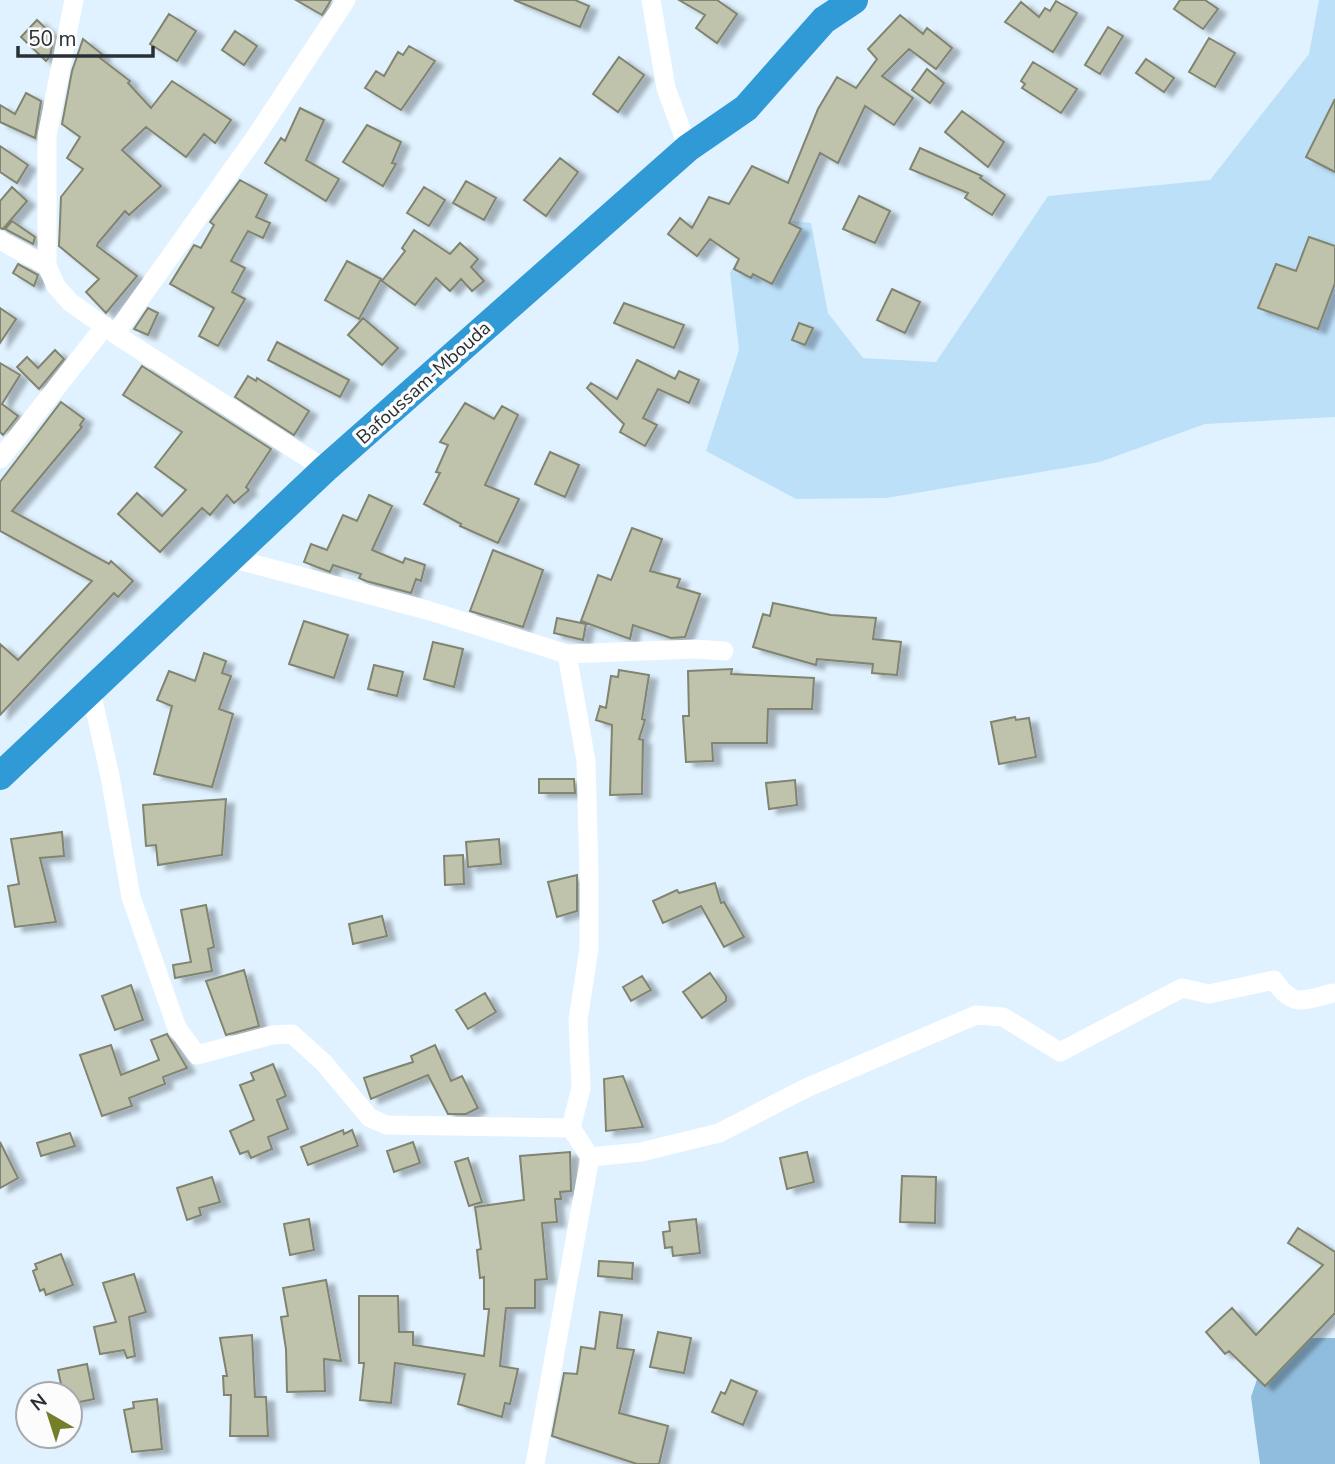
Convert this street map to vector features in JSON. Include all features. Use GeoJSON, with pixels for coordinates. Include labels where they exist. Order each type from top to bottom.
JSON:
{"type":"FeatureCollection","features":[{"type":"Feature","properties":{"kind":"highway","name":"Bafoussam-Mbouda"},"geometry":{"type":"LineString","coordinates":[[0,776],[325,469],[688,148],[746,108],[824,20],[854,0]]}},
{"type":"Feature","properties":{"kind":"street"},"geometry":{"type":"LineString","coordinates":[[47,266],[47,136],[74,0]]}},
{"type":"Feature","properties":{"kind":"street"},"geometry":{"type":"LineString","coordinates":[[0,459],[110,330],[254,139],[346,0]]}},
{"type":"Feature","properties":{"kind":"street"},"geometry":{"type":"LineString","coordinates":[[651,0],[666,88],[688,148]]}},
{"type":"Feature","properties":{"kind":"street"},"geometry":{"type":"LineString","coordinates":[[0,240],[47,266],[69,302],[325,469]]}},
{"type":"Feature","properties":{"kind":"street"},"geometry":{"type":"LineString","coordinates":[[232,558],[427,610],[567,654],[695,649],[724,651]]}},
{"type":"Feature","properties":{"kind":"street"},"geometry":{"type":"LineString","coordinates":[[535,1464],[590,1157],[571,1128],[581,1088],[578,1020],[589,950],[589,874],[586,761],[567,654]]}},
{"type":"Feature","properties":{"kind":"street"},"geometry":{"type":"LineString","coordinates":[[91,691],[110,776],[131,897],[166,1001],[187,1046],[197,1055],[272,1035],[292,1034],[324,1063],[370,1118],[387,1125],[571,1128]]}},
{"type":"Feature","properties":{"kind":"street"},"geometry":{"type":"LineString","coordinates":[[590,1157],[641,1152],[719,1133],[804,1089],[976,1015],[1003,1017],[1060,1052],[1182,988],[1209,994],[1274,980],[1289,999],[1300,1001],[1333,993]]}},
{"type":"Feature","properties":{"kind":"shaded area"},"geometry":{"type":"Polygon","coordinates":[[[1319,0],[1335,0],[1335,417],[1205,424],[1100,462],[886,498],[796,499],[706,451],[739,350],[730,273],[760,217],[811,223],[828,313],[863,358],[936,362],[1048,196],[1210,180],[1309,54],[1319,0]]]}},
{"type":"Feature","properties":{"kind":"shaded area"},"geometry":{"type":"Polygon","coordinates":[[[1271,1338],[1335,1338],[1335,1464],[1260,1464],[1251,1397],[1271,1338]]]}},
{"type":"Feature","properties":{"kind":"building"},"geometry":{"type":"Polygon","coordinates":[[[296,0],[331,0],[322,15],[296,0]]]}},
{"type":"Feature","properties":{"kind":"building"},"geometry":{"type":"Polygon","coordinates":[[[514,0],[575,0],[589,6],[580,27],[514,0]]]}},
{"type":"Feature","properties":{"kind":"building"},"geometry":{"type":"Polygon","coordinates":[[[679,0],[717,0],[737,14],[717,43],[696,28],[705,15],[679,0]]]}},
{"type":"Feature","properties":{"kind":"building"},"geometry":{"type":"Polygon","coordinates":[[[1180,0],[1205,0],[1218,9],[1203,29],[1174,9],[1180,0]]]}},
{"type":"Feature","properties":{"kind":"building"},"geometry":{"type":"Polygon","coordinates":[[[1056,1],[1077,13],[1053,52],[1005,22],[1021,2],[1039,17],[1045,8],[1050,11],[1056,1]]]}},
{"type":"Feature","properties":{"kind":"building"},"geometry":{"type":"Polygon","coordinates":[[[169,14],[196,31],[177,61],[150,44],[169,14]]]}},
{"type":"Feature","properties":{"kind":"building"},"geometry":{"type":"Polygon","coordinates":[[[900,15],[923,34],[927,28],[952,48],[936,69],[909,49],[882,76],[913,98],[894,125],[865,106],[838,163],[820,153],[789,223],[801,229],[772,284],[753,274],[751,278],[734,269],[739,259],[710,239],[697,256],[668,234],[680,218],[692,228],[709,197],[729,204],[752,166],[788,183],[818,109],[837,77],[856,88],[877,59],[868,49],[900,15]]]}},
{"type":"Feature","properties":{"kind":"building"},"geometry":{"type":"Polygon","coordinates":[[[37,20],[54,36],[50,56],[46,61],[21,37],[37,20]]]}},
{"type":"Feature","properties":{"kind":"building"},"geometry":{"type":"Polygon","coordinates":[[[1108,27],[1123,36],[1100,74],[1085,65],[1108,27]]]}},
{"type":"Feature","properties":{"kind":"building"},"geometry":{"type":"Polygon","coordinates":[[[235,31],[257,46],[244,65],[222,50],[235,31]]]}},
{"type":"Feature","properties":{"kind":"building"},"geometry":{"type":"Polygon","coordinates":[[[1209,38],[1235,53],[1215,87],[1189,72],[1209,38]]]}},
{"type":"Feature","properties":{"kind":"building"},"geometry":{"type":"Polygon","coordinates":[[[83,39],[103,55],[100,58],[130,81],[128,83],[151,108],[172,81],[231,120],[215,143],[204,134],[186,157],[146,127],[122,150],[161,186],[129,215],[125,211],[98,243],[97,246],[137,276],[106,313],[86,292],[99,279],[59,246],[61,197],[83,169],[67,158],[80,137],[62,124],[72,71],[83,39]]]}},
{"type":"Feature","properties":{"kind":"building"},"geometry":{"type":"Polygon","coordinates":[[[409,46],[435,61],[401,110],[365,88],[376,71],[384,76],[398,52],[403,55],[409,46]]]}},
{"type":"Feature","properties":{"kind":"building"},"geometry":{"type":"Polygon","coordinates":[[[619,57],[644,75],[618,112],[593,94],[619,57]]]}},
{"type":"Feature","properties":{"kind":"building"},"geometry":{"type":"Polygon","coordinates":[[[1146,59],[1174,78],[1164,92],[1136,73],[1146,59]]]}},
{"type":"Feature","properties":{"kind":"building"},"geometry":{"type":"Polygon","coordinates":[[[1033,62],[1077,89],[1061,113],[1022,88],[1025,84],[1021,81],[1033,62]]]}},
{"type":"Feature","properties":{"kind":"building"},"geometry":{"type":"Polygon","coordinates":[[[927,69],[944,83],[930,103],[912,90],[927,69]]]}},
{"type":"Feature","properties":{"kind":"building"},"geometry":{"type":"Polygon","coordinates":[[[26,93],[41,101],[35,138],[0,122],[0,105],[15,114],[26,93]]]}},
{"type":"Feature","properties":{"kind":"building"},"geometry":{"type":"Polygon","coordinates":[[[1335,99],[1335,172],[1306,157],[1335,99]]]}},
{"type":"Feature","properties":{"kind":"building"},"geometry":{"type":"Polygon","coordinates":[[[300,108],[324,120],[306,160],[339,179],[326,201],[265,163],[281,138],[285,141],[300,108]]]}},
{"type":"Feature","properties":{"kind":"building"},"geometry":{"type":"Polygon","coordinates":[[[962,111],[1004,142],[988,167],[945,132],[962,111]]]}},
{"type":"Feature","properties":{"kind":"building"},"geometry":{"type":"Polygon","coordinates":[[[367,125],[401,142],[392,163],[396,164],[383,186],[343,162],[367,125]]]}},
{"type":"Feature","properties":{"kind":"building"},"geometry":{"type":"Polygon","coordinates":[[[0,146],[28,165],[17,183],[0,172],[0,146]]]}},
{"type":"Feature","properties":{"kind":"building"},"geometry":{"type":"Polygon","coordinates":[[[920,148],[982,176],[980,178],[1005,195],[992,215],[965,198],[968,193],[910,169],[920,148]]]}},
{"type":"Feature","properties":{"kind":"building"},"geometry":{"type":"Polygon","coordinates":[[[560,158],[578,172],[546,216],[524,200],[560,158]]]}},
{"type":"Feature","properties":{"kind":"building"},"geometry":{"type":"Polygon","coordinates":[[[240,180],[267,195],[256,217],[270,223],[263,238],[248,231],[231,261],[245,268],[232,292],[245,299],[218,346],[199,336],[214,308],[170,284],[194,245],[201,248],[214,225],[210,222],[240,180]]]}},
{"type":"Feature","properties":{"kind":"building"},"geometry":{"type":"Polygon","coordinates":[[[466,181],[496,198],[484,220],[453,203],[466,181]]]}},
{"type":"Feature","properties":{"kind":"building"},"geometry":{"type":"Polygon","coordinates":[[[12,187],[27,201],[3,229],[0,228],[0,201],[12,187]]]}},
{"type":"Feature","properties":{"kind":"building"},"geometry":{"type":"Polygon","coordinates":[[[424,187],[445,200],[429,226],[407,213],[424,187]]]}},
{"type":"Feature","properties":{"kind":"building"},"geometry":{"type":"Polygon","coordinates":[[[859,196],[890,211],[875,243],[843,229],[859,196]]]}},
{"type":"Feature","properties":{"kind":"building"},"geometry":{"type":"Polygon","coordinates":[[[12,221],[35,237],[33,244],[5,229],[12,221]]]}},
{"type":"Feature","properties":{"kind":"building"},"geometry":{"type":"Polygon","coordinates":[[[414,230],[450,254],[460,243],[478,259],[471,267],[484,281],[472,291],[461,279],[450,291],[436,278],[415,305],[382,281],[405,251],[402,248],[414,230]]]}},
{"type":"Feature","properties":{"kind":"building"},"geometry":{"type":"Polygon","coordinates":[[[1309,237],[1335,246],[1335,283],[1318,329],[1258,308],[1276,264],[1296,271],[1309,237]]]}},
{"type":"Feature","properties":{"kind":"building"},"geometry":{"type":"Polygon","coordinates":[[[347,261],[381,279],[359,319],[325,300],[347,261]]]}},
{"type":"Feature","properties":{"kind":"building"},"geometry":{"type":"Polygon","coordinates":[[[18,264],[38,275],[34,286],[13,273],[18,264]]]}},
{"type":"Feature","properties":{"kind":"building"},"geometry":{"type":"Polygon","coordinates":[[[892,289],[920,302],[905,333],[877,320],[892,289]]]}},
{"type":"Feature","properties":{"kind":"building"},"geometry":{"type":"Polygon","coordinates":[[[624,303],[684,325],[674,348],[614,323],[624,303]]]}},
{"type":"Feature","properties":{"kind":"building"},"geometry":{"type":"Polygon","coordinates":[[[0,308],[16,319],[0,343],[0,308]]]}},
{"type":"Feature","properties":{"kind":"building"},"geometry":{"type":"Polygon","coordinates":[[[148,308],[158,313],[148,335],[134,329],[148,308]]]}},
{"type":"Feature","properties":{"kind":"building"},"geometry":{"type":"Polygon","coordinates":[[[363,318],[398,348],[382,365],[348,335],[363,318]]]}},
{"type":"Feature","properties":{"kind":"building"},"geometry":{"type":"Polygon","coordinates":[[[799,323],[813,328],[805,345],[792,340],[799,323]]]}},
{"type":"Feature","properties":{"kind":"building"},"geometry":{"type":"Polygon","coordinates":[[[277,342],[349,380],[340,397],[268,360],[277,342]]]}},
{"type":"Feature","properties":{"kind":"building"},"geometry":{"type":"Polygon","coordinates":[[[55,350],[64,359],[39,389],[17,367],[27,357],[38,368],[55,350]]]}},
{"type":"Feature","properties":{"kind":"building"},"geometry":{"type":"Polygon","coordinates":[[[637,360],[675,379],[679,371],[699,380],[689,403],[658,389],[643,418],[657,425],[645,446],[620,432],[624,424],[587,388],[591,383],[617,399],[637,360]]]}},
{"type":"Feature","properties":{"kind":"building"},"geometry":{"type":"Polygon","coordinates":[[[0,363],[20,375],[2,404],[18,416],[3,435],[0,432],[0,363]]]}},
{"type":"Feature","properties":{"kind":"building"},"geometry":{"type":"Polygon","coordinates":[[[142,366],[271,449],[246,487],[249,490],[234,503],[227,495],[210,515],[202,508],[160,552],[118,514],[137,493],[162,516],[186,490],[155,467],[182,432],[123,395],[142,366]]]}},
{"type":"Feature","properties":{"kind":"building"},"geometry":{"type":"Polygon","coordinates":[[[248,376],[256,381],[257,378],[309,411],[294,435],[235,397],[248,376]]]}},
{"type":"Feature","properties":{"kind":"building"},"geometry":{"type":"Polygon","coordinates":[[[61,402],[84,419],[80,425],[82,427],[12,511],[109,564],[111,561],[133,581],[118,597],[114,593],[0,715],[0,644],[18,660],[92,581],[0,531],[0,482],[61,402]]]}},
{"type":"Feature","properties":{"kind":"building"},"geometry":{"type":"Polygon","coordinates":[[[465,403],[494,419],[502,406],[518,415],[485,485],[519,499],[498,543],[460,526],[461,524],[424,504],[440,473],[436,472],[448,445],[440,442],[465,403]]]}},
{"type":"Feature","properties":{"kind":"building"},"geometry":{"type":"Polygon","coordinates":[[[550,452],[579,465],[565,497],[535,484],[550,452]]]}},
{"type":"Feature","properties":{"kind":"building"},"geometry":{"type":"Polygon","coordinates":[[[369,495],[392,506],[372,550],[403,563],[405,558],[425,565],[421,581],[416,579],[411,593],[366,581],[359,578],[361,574],[333,565],[330,572],[304,562],[311,544],[327,550],[343,515],[357,521],[369,495]]]}},
{"type":"Feature","properties":{"kind":"building"},"geometry":{"type":"Polygon","coordinates":[[[632,528],[662,539],[650,571],[680,579],[677,587],[700,594],[685,637],[671,638],[633,625],[630,639],[581,621],[598,575],[611,580],[632,528]]]}},
{"type":"Feature","properties":{"kind":"building"},"geometry":{"type":"Polygon","coordinates":[[[493,550],[543,570],[523,627],[470,611],[493,550]]]}},
{"type":"Feature","properties":{"kind":"building"},"geometry":{"type":"Polygon","coordinates":[[[773,603],[831,615],[876,618],[873,639],[901,642],[897,675],[872,673],[873,664],[817,659],[816,665],[753,647],[763,614],[770,616],[773,603]]]}},
{"type":"Feature","properties":{"kind":"building"},"geometry":{"type":"Polygon","coordinates":[[[557,618],[586,624],[583,640],[554,633],[557,618]]]}},
{"type":"Feature","properties":{"kind":"building"},"geometry":{"type":"Polygon","coordinates":[[[304,621],[348,635],[334,678],[289,664],[304,621]]]}},
{"type":"Feature","properties":{"kind":"building"},"geometry":{"type":"Polygon","coordinates":[[[433,642],[463,649],[454,687],[424,679],[433,642]]]}},
{"type":"Feature","properties":{"kind":"building"},"geometry":{"type":"Polygon","coordinates":[[[204,653],[226,661],[222,673],[231,676],[219,709],[233,714],[212,787],[154,774],[172,706],[157,700],[169,671],[195,681],[204,653]]]}},
{"type":"Feature","properties":{"kind":"building"},"geometry":{"type":"Polygon","coordinates":[[[374,665],[403,672],[397,696],[368,689],[374,665]]]}},
{"type":"Feature","properties":{"kind":"building"},"geometry":{"type":"Polygon","coordinates":[[[732,669],[731,674],[814,678],[812,709],[768,709],[767,743],[712,743],[713,761],[686,762],[683,716],[689,716],[688,671],[732,669]]]}},
{"type":"Feature","properties":{"kind":"building"},"geometry":{"type":"Polygon","coordinates":[[[619,670],[649,675],[642,719],[645,720],[639,739],[643,740],[642,794],[610,795],[612,725],[596,720],[600,706],[606,708],[611,676],[618,677],[619,670]]]}},
{"type":"Feature","properties":{"kind":"building"},"geometry":{"type":"Polygon","coordinates":[[[1015,717],[1016,720],[1029,718],[1036,757],[999,764],[991,722],[1015,717]]]}},
{"type":"Feature","properties":{"kind":"building"},"geometry":{"type":"Polygon","coordinates":[[[539,779],[574,779],[575,793],[539,793],[539,779]]]}},
{"type":"Feature","properties":{"kind":"building"},"geometry":{"type":"Polygon","coordinates":[[[795,780],[797,805],[769,809],[766,783],[795,780]]]}},
{"type":"Feature","properties":{"kind":"building"},"geometry":{"type":"Polygon","coordinates":[[[226,799],[222,855],[158,865],[156,845],[146,846],[143,805],[226,799]]]}},
{"type":"Feature","properties":{"kind":"building"},"geometry":{"type":"Polygon","coordinates":[[[62,832],[64,856],[40,858],[56,922],[15,927],[8,886],[19,884],[11,839],[62,832]]]}},
{"type":"Feature","properties":{"kind":"building"},"geometry":{"type":"Polygon","coordinates":[[[499,839],[501,864],[468,867],[466,842],[499,839]]]}},
{"type":"Feature","properties":{"kind":"building"},"geometry":{"type":"Polygon","coordinates":[[[463,855],[464,884],[445,885],[444,856],[463,855]]]}},
{"type":"Feature","properties":{"kind":"building"},"geometry":{"type":"Polygon","coordinates":[[[577,875],[577,911],[557,917],[548,882],[577,875]]]}},
{"type":"Feature","properties":{"kind":"building"},"geometry":{"type":"Polygon","coordinates":[[[715,883],[721,903],[724,902],[744,937],[724,947],[701,906],[663,923],[653,901],[677,890],[679,893],[715,883]]]}},
{"type":"Feature","properties":{"kind":"building"},"geometry":{"type":"Polygon","coordinates":[[[206,905],[214,947],[208,949],[212,971],[175,978],[173,965],[191,962],[181,910],[206,905]]]}},
{"type":"Feature","properties":{"kind":"building"},"geometry":{"type":"Polygon","coordinates":[[[382,916],[387,936],[353,944],[349,924],[382,916]]]}},
{"type":"Feature","properties":{"kind":"building"},"geometry":{"type":"Polygon","coordinates":[[[244,970],[259,1026],[226,1035],[206,981],[244,970]]]}},
{"type":"Feature","properties":{"kind":"building"},"geometry":{"type":"Polygon","coordinates":[[[710,973],[726,996],[726,1001],[702,1018],[683,992],[710,973]]]}},
{"type":"Feature","properties":{"kind":"building"},"geometry":{"type":"Polygon","coordinates":[[[642,976],[651,990],[631,1001],[623,987],[642,976]]]}},
{"type":"Feature","properties":{"kind":"building"},"geometry":{"type":"Polygon","coordinates":[[[131,985],[143,1020],[115,1030],[102,996],[131,985]]]}},
{"type":"Feature","properties":{"kind":"building"},"geometry":{"type":"Polygon","coordinates":[[[485,993],[496,1012],[468,1029],[456,1010],[485,993]]]}},
{"type":"Feature","properties":{"kind":"building"},"geometry":{"type":"Polygon","coordinates":[[[167,1034],[187,1068],[163,1077],[165,1084],[129,1098],[132,1106],[102,1116],[80,1055],[111,1045],[121,1075],[159,1060],[151,1040],[167,1034]]]}},
{"type":"Feature","properties":{"kind":"building"},"geometry":{"type":"Polygon","coordinates":[[[435,1045],[451,1081],[462,1076],[478,1108],[466,1114],[448,1114],[428,1075],[371,1099],[364,1078],[413,1062],[411,1056],[435,1045]]]}},
{"type":"Feature","properties":{"kind":"building"},"geometry":{"type":"Polygon","coordinates":[[[273,1064],[286,1096],[277,1100],[288,1129],[268,1137],[272,1149],[251,1158],[248,1151],[240,1154],[230,1131],[254,1120],[240,1085],[254,1080],[251,1073],[273,1064]]]}},
{"type":"Feature","properties":{"kind":"building"},"geometry":{"type":"Polygon","coordinates":[[[623,1076],[643,1127],[606,1131],[604,1079],[623,1076]]]}},
{"type":"Feature","properties":{"kind":"building"},"geometry":{"type":"Polygon","coordinates":[[[343,1130],[344,1134],[352,1130],[358,1146],[308,1165],[301,1147],[343,1130]]]}},
{"type":"Feature","properties":{"kind":"building"},"geometry":{"type":"Polygon","coordinates":[[[70,1133],[75,1146],[41,1156],[37,1143],[70,1133]]]}},
{"type":"Feature","properties":{"kind":"building"},"geometry":{"type":"Polygon","coordinates":[[[0,1142],[18,1178],[0,1188],[0,1142]]]}},
{"type":"Feature","properties":{"kind":"building"},"geometry":{"type":"Polygon","coordinates":[[[413,1142],[420,1163],[394,1172],[387,1151],[413,1142]]]}},
{"type":"Feature","properties":{"kind":"building"},"geometry":{"type":"Polygon","coordinates":[[[570,1152],[571,1191],[560,1192],[561,1199],[555,1199],[557,1222],[542,1223],[547,1279],[535,1280],[535,1308],[506,1308],[500,1366],[518,1369],[510,1404],[505,1403],[502,1417],[458,1404],[465,1374],[395,1363],[391,1403],[360,1400],[364,1363],[359,1363],[359,1296],[398,1296],[399,1332],[413,1332],[413,1345],[484,1356],[489,1309],[484,1309],[484,1277],[480,1278],[477,1250],[481,1249],[475,1207],[524,1200],[520,1156],[570,1152]]]}},
{"type":"Feature","properties":{"kind":"building"},"geometry":{"type":"Polygon","coordinates":[[[807,1152],[814,1182],[787,1189],[780,1158],[807,1152]]]}},
{"type":"Feature","properties":{"kind":"building"},"geometry":{"type":"Polygon","coordinates":[[[468,1158],[482,1202],[469,1206],[455,1162],[468,1158]]]}},
{"type":"Feature","properties":{"kind":"building"},"geometry":{"type":"Polygon","coordinates":[[[902,1176],[936,1177],[935,1223],[900,1222],[902,1176]]]}},
{"type":"Feature","properties":{"kind":"building"},"geometry":{"type":"Polygon","coordinates":[[[212,1177],[220,1202],[199,1208],[201,1215],[187,1220],[177,1188],[212,1177]]]}},
{"type":"Feature","properties":{"kind":"building"},"geometry":{"type":"Polygon","coordinates":[[[309,1219],[314,1250],[290,1255],[284,1224],[309,1219]]]}},
{"type":"Feature","properties":{"kind":"building"},"geometry":{"type":"Polygon","coordinates":[[[696,1219],[700,1253],[673,1256],[672,1247],[665,1248],[663,1232],[670,1231],[669,1222],[696,1219]]]}},
{"type":"Feature","properties":{"kind":"building"},"geometry":{"type":"Polygon","coordinates":[[[1298,1228],[1335,1252],[1335,1313],[1265,1386],[1229,1351],[1225,1354],[1206,1332],[1232,1308],[1256,1335],[1323,1265],[1288,1243],[1298,1228]]]}},
{"type":"Feature","properties":{"kind":"building"},"geometry":{"type":"Polygon","coordinates":[[[61,1254],[73,1285],[46,1295],[44,1289],[40,1291],[33,1271],[37,1269],[35,1264],[61,1254]]]}},
{"type":"Feature","properties":{"kind":"building"},"geometry":{"type":"Polygon","coordinates":[[[599,1261],[633,1263],[632,1279],[598,1276],[599,1261]]]}},
{"type":"Feature","properties":{"kind":"building"},"geometry":{"type":"Polygon","coordinates":[[[134,1274],[146,1312],[129,1317],[135,1356],[127,1358],[124,1350],[100,1354],[94,1327],[116,1322],[103,1283],[134,1274]]]}},
{"type":"Feature","properties":{"kind":"building"},"geometry":{"type":"Polygon","coordinates":[[[326,1280],[341,1361],[324,1359],[325,1391],[287,1392],[286,1349],[281,1317],[288,1316],[283,1288],[326,1280]]]}},
{"type":"Feature","properties":{"kind":"building"},"geometry":{"type":"Polygon","coordinates":[[[600,1312],[622,1315],[617,1348],[634,1350],[619,1413],[668,1426],[659,1464],[637,1464],[552,1436],[564,1373],[577,1374],[581,1347],[595,1349],[600,1312]]]}},
{"type":"Feature","properties":{"kind":"building"},"geometry":{"type":"Polygon","coordinates":[[[658,1332],[691,1338],[684,1373],[650,1367],[658,1332]]]}},
{"type":"Feature","properties":{"kind":"building"},"geometry":{"type":"Polygon","coordinates":[[[252,1335],[255,1397],[266,1397],[268,1436],[230,1436],[231,1395],[224,1395],[223,1376],[227,1376],[220,1338],[252,1335]]]}},
{"type":"Feature","properties":{"kind":"building"},"geometry":{"type":"Polygon","coordinates":[[[87,1364],[94,1399],[84,1401],[84,1380],[60,1380],[58,1370],[87,1364]]]}},
{"type":"Feature","properties":{"kind":"building"},"geometry":{"type":"Polygon","coordinates":[[[731,1380],[757,1391],[743,1425],[712,1412],[721,1392],[725,1394],[731,1380]]]}},
{"type":"Feature","properties":{"kind":"building"},"geometry":{"type":"Polygon","coordinates":[[[157,1399],[162,1449],[132,1452],[124,1410],[134,1408],[133,1402],[157,1399]]]}}]}
